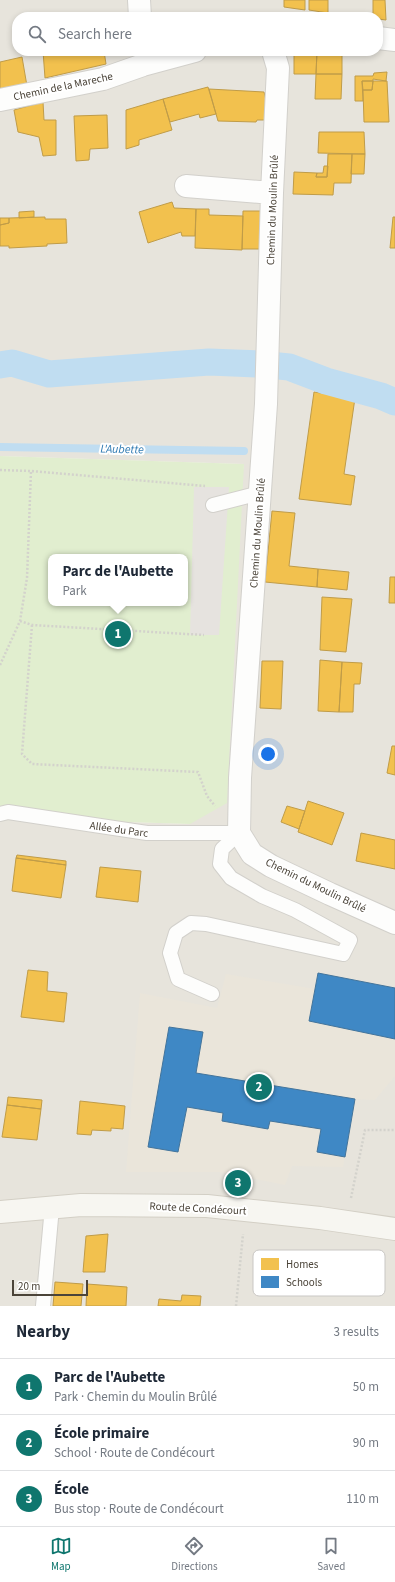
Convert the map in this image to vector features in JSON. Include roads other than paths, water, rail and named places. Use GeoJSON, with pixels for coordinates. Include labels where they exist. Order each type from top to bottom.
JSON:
{"type":"FeatureCollection","features":[{"type":"Feature","properties":{"kind":"street"},"geometry":{"type":"LineString","coordinates":[[139,0],[140,12]]}},
{"type":"Feature","properties":{"kind":"street"},"geometry":{"type":"LineString","coordinates":[[383,39],[395,40]]}},
{"type":"Feature","properties":{"kind":"street","name":"Chemin de la Mareche"},"geometry":{"type":"LineString","coordinates":[[0,100],[103,79],[143,58],[158,56]]}},
{"type":"Feature","properties":{"kind":"street","name":"Chemin du Moulin Brûlé"},"geometry":{"type":"LineString","coordinates":[[274,56],[278,68],[272,193],[266,404],[240,778],[239,833],[252,854],[271,866],[395,923]]}},
{"type":"Feature","properties":{"kind":"street"},"geometry":{"type":"LineString","coordinates":[[186,186],[272,193]]}},
{"type":"Feature","properties":{"kind":"street","name":"Route de Condécourt"},"geometry":{"type":"LineString","coordinates":[[0,1212],[81,1205],[207,1206],[395,1229]]}},
{"type":"Feature","properties":{"kind":"lane"},"geometry":{"type":"LineString","coordinates":[[212,505],[260,493]]}},
{"type":"Feature","properties":{"kind":"lane","name":"Allée du Parc"},"geometry":{"type":"LineString","coordinates":[[0,814],[8,812],[146,834],[239,833]]}},
{"type":"Feature","properties":{"kind":"lane"},"geometry":{"type":"LineString","coordinates":[[212,994],[178,979],[170,953],[176,933],[191,923],[206,924],[343,954],[350,940],[295,910],[262,896],[231,878],[220,864],[222,849],[239,833]]}},
{"type":"Feature","properties":{"kind":"lane"},"geometry":{"type":"LineString","coordinates":[[43,1306],[52,1207]]}},
{"type":"Feature","properties":{"kind":"waterway"},"geometry":{"type":"LineString","coordinates":[[0,365],[12,363],[49,374],[209,362],[259,364],[289,367],[326,381],[381,396],[395,402]]}},
{"type":"Feature","properties":{"kind":"waterway","name":"L'Aubette"},"geometry":{"type":"LineString","coordinates":[[0,447],[244,451]]}},
{"type":"Feature","properties":{"kind":"place","name":"Parc de l'Aubette"},"geometry":{"type":"Point","coordinates":[118,634]}},
{"type":"Feature","properties":{"kind":"place","name":"École primaire"},"geometry":{"type":"Point","coordinates":[259,1087]}},
{"type":"Feature","properties":{"kind":"place","name":"École"},"geometry":{"type":"Point","coordinates":[238,1183]}}]}
